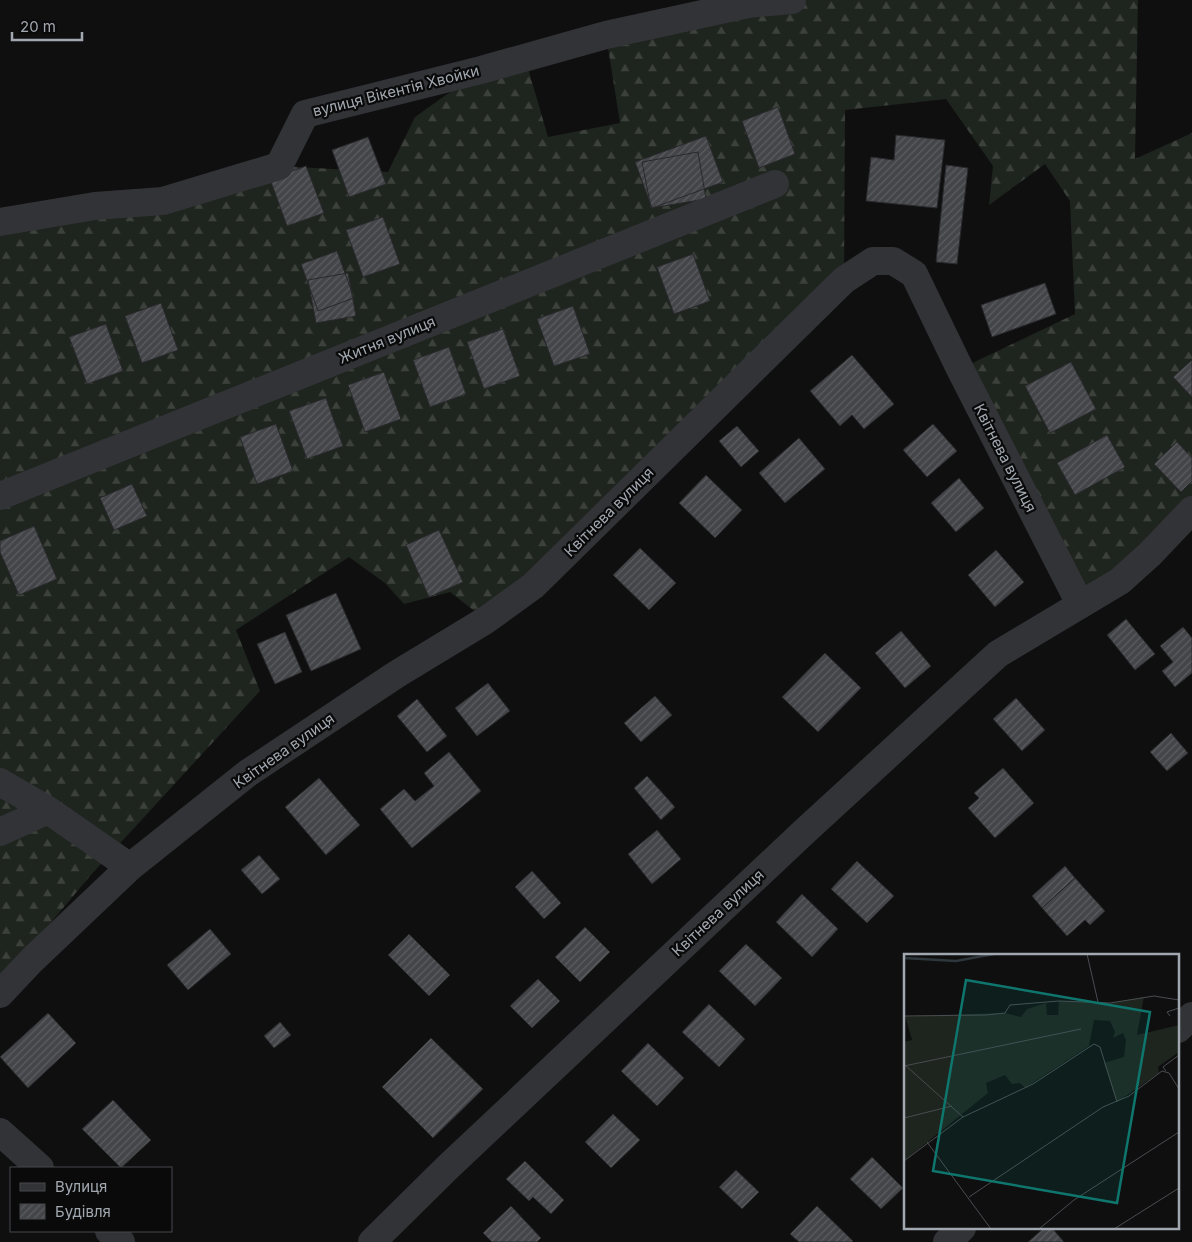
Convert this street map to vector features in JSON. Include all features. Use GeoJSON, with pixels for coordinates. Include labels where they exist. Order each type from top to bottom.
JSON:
{"type":"FeatureCollection","features":[{"type":"Feature","properties":{"kind":"street","name":"вулиця Вікентія Хвойки"},"geometry":{"type":"LineString","coordinates":[[0,222],[95,206],[163,201],[279,166],[305,114],[481,70],[606,35],[748,4],[792,0]]}},
{"type":"Feature","properties":{"kind":"street","name":"Житня вулиця"},"geometry":{"type":"LineString","coordinates":[[0,496],[775,184]]}},
{"type":"Feature","properties":{"kind":"street","name":"Квітнева вулиця"},"geometry":{"type":"LineString","coordinates":[[0,994],[32,960],[130,867],[248,774],[397,674],[486,620],[533,586],[844,280],[873,261],[893,261],[914,274],[960,369],[1080,604]]}},
{"type":"Feature","properties":{"kind":"street","name":"Квітнева вулиця"},"geometry":{"type":"LineString","coordinates":[[372,1242],[448,1167],[791,844],[998,654],[1120,581],[1150,554],[1192,510]]}},
{"type":"Feature","properties":{"kind":"street"},"geometry":{"type":"LineString","coordinates":[[0,782],[48,810],[130,867]]}},
{"type":"Feature","properties":{"kind":"street"},"geometry":{"type":"LineString","coordinates":[[0,832],[48,810]]}},
{"type":"Feature","properties":{"kind":"street"},"geometry":{"type":"LineString","coordinates":[[1180,1027],[1192,1016]]}},
{"type":"Feature","properties":{"kind":"street"},"geometry":{"type":"LineString","coordinates":[[0,1132],[39,1167]]}},
{"type":"Feature","properties":{"kind":"street"},"geometry":{"type":"LineString","coordinates":[[947,1242],[960,1230]]}},
{"type":"Feature","properties":{"kind":"street"},"geometry":{"type":"LineString","coordinates":[[110,1232],[121,1242]]}},
{"type":"Feature","properties":{"kind":"green space"},"geometry":{"type":"Polygon","coordinates":[[[792,0],[1138,0],[1135,159],[1192,133],[1192,510],[1080,604],[960,369],[1075,314],[1070,201],[1045,164],[989,205],[993,166],[946,99],[845,110],[844,280],[486,620],[450,592],[404,604],[385,583],[349,557],[236,630],[260,691],[90,876],[0,983],[0,222],[279,166],[388,172],[415,117],[481,70],[525,58],[548,137],[620,123],[606,35],[792,0]]]}},
{"type":"Feature","properties":{"kind":"building"},"geometry":{"type":"Polygon","coordinates":[[[778,107],[795,154],[759,168],[742,121],[778,107]]]}},
{"type":"Feature","properties":{"kind":"building"},"geometry":{"type":"Polygon","coordinates":[[[896,135],[945,140],[937,208],[866,201],[871,157],[894,160],[896,135]]]}},
{"type":"Feature","properties":{"kind":"building"},"geometry":{"type":"Polygon","coordinates":[[[706,136],[723,182],[652,208],[635,162],[706,136]]]}},
{"type":"Feature","properties":{"kind":"building"},"geometry":{"type":"Polygon","coordinates":[[[368,137],[386,184],[349,197],[332,150],[368,137]]]}},
{"type":"Feature","properties":{"kind":"building"},"geometry":{"type":"Polygon","coordinates":[[[698,152],[706,199],[651,208],[642,162],[698,152]]]}},
{"type":"Feature","properties":{"kind":"building"},"geometry":{"type":"Polygon","coordinates":[[[946,165],[968,168],[957,264],[936,262],[946,165]]]}},
{"type":"Feature","properties":{"kind":"building"},"geometry":{"type":"Polygon","coordinates":[[[306,166],[324,213],[287,226],[270,179],[306,166]]]}},
{"type":"Feature","properties":{"kind":"building"},"geometry":{"type":"Polygon","coordinates":[[[383,217],[400,264],[363,277],[346,230],[383,217]]]}},
{"type":"Feature","properties":{"kind":"building"},"geometry":{"type":"Polygon","coordinates":[[[337,251],[354,298],[318,311],[301,264],[337,251]]]}},
{"type":"Feature","properties":{"kind":"building"},"geometry":{"type":"Polygon","coordinates":[[[693,254],[710,301],[674,314],[657,267],[693,254]]]}},
{"type":"Feature","properties":{"kind":"building"},"geometry":{"type":"Polygon","coordinates":[[[348,273],[356,316],[316,323],[308,280],[348,273]]]}},
{"type":"Feature","properties":{"kind":"building"},"geometry":{"type":"Polygon","coordinates":[[[1045,283],[1056,314],[992,337],[981,305],[1045,283]]]}},
{"type":"Feature","properties":{"kind":"building"},"geometry":{"type":"Polygon","coordinates":[[[161,303],[178,350],[142,363],[125,316],[161,303]]]}},
{"type":"Feature","properties":{"kind":"building"},"geometry":{"type":"Polygon","coordinates":[[[573,306],[590,354],[554,366],[537,319],[573,306]]]}},
{"type":"Feature","properties":{"kind":"building"},"geometry":{"type":"Polygon","coordinates":[[[106,324],[123,371],[87,384],[69,337],[106,324]]]}},
{"type":"Feature","properties":{"kind":"building"},"geometry":{"type":"Polygon","coordinates":[[[503,329],[520,376],[484,389],[467,342],[503,329]]]}},
{"type":"Feature","properties":{"kind":"building"},"geometry":{"type":"Polygon","coordinates":[[[449,347],[466,394],[430,407],[413,360],[449,347]]]}},
{"type":"Feature","properties":{"kind":"building"},"geometry":{"type":"Polygon","coordinates":[[[852,355],[894,404],[864,429],[852,415],[840,426],[810,391],[852,355]]]}},
{"type":"Feature","properties":{"kind":"building"},"geometry":{"type":"Polygon","coordinates":[[[1192,360],[1192,397],[1173,377],[1192,360]]]}},
{"type":"Feature","properties":{"kind":"building"},"geometry":{"type":"Polygon","coordinates":[[[1071,362],[1096,409],[1050,433],[1025,386],[1071,362]]]}},
{"type":"Feature","properties":{"kind":"building"},"geometry":{"type":"Polygon","coordinates":[[[384,372],[401,419],[365,432],[348,385],[384,372]]]}},
{"type":"Feature","properties":{"kind":"building"},"geometry":{"type":"Polygon","coordinates":[[[326,398],[343,446],[307,459],[289,411],[326,398]]]}},
{"type":"Feature","properties":{"kind":"building"},"geometry":{"type":"Polygon","coordinates":[[[276,424],[293,471],[257,484],[240,437],[276,424]]]}},
{"type":"Feature","properties":{"kind":"building"},"geometry":{"type":"Polygon","coordinates":[[[933,424],[957,451],[927,477],[903,450],[933,424]]]}},
{"type":"Feature","properties":{"kind":"building"},"geometry":{"type":"Polygon","coordinates":[[[737,426],[759,451],[741,467],[719,441],[737,426]]]}},
{"type":"Feature","properties":{"kind":"building"},"geometry":{"type":"Polygon","coordinates":[[[1107,435],[1125,467],[1075,495],[1057,463],[1107,435]]]}},
{"type":"Feature","properties":{"kind":"building"},"geometry":{"type":"Polygon","coordinates":[[[799,438],[825,469],[785,503],[759,473],[799,438]]]}},
{"type":"Feature","properties":{"kind":"building"},"geometry":{"type":"Polygon","coordinates":[[[1177,442],[1192,458],[1192,481],[1181,492],[1154,464],[1177,442]]]}},
{"type":"Feature","properties":{"kind":"building"},"geometry":{"type":"Polygon","coordinates":[[[706,475],[742,510],[715,538],[679,503],[706,475]]]}},
{"type":"Feature","properties":{"kind":"building"},"geometry":{"type":"Polygon","coordinates":[[[959,478],[984,508],[956,532],[931,503],[959,478]]]}},
{"type":"Feature","properties":{"kind":"building"},"geometry":{"type":"Polygon","coordinates":[[[132,484],[147,516],[114,530],[100,498],[132,484]]]}},
{"type":"Feature","properties":{"kind":"building"},"geometry":{"type":"Polygon","coordinates":[[[34,526],[57,579],[19,595],[0,552],[0,541],[34,526]]]}},
{"type":"Feature","properties":{"kind":"building"},"geometry":{"type":"Polygon","coordinates":[[[439,530],[463,582],[429,597],[406,545],[439,530]]]}},
{"type":"Feature","properties":{"kind":"building"},"geometry":{"type":"Polygon","coordinates":[[[640,548],[676,583],[649,610],[613,575],[640,548]]]}},
{"type":"Feature","properties":{"kind":"building"},"geometry":{"type":"Polygon","coordinates":[[[996,550],[1024,582],[995,607],[968,575],[996,550]]]}},
{"type":"Feature","properties":{"kind":"building"},"geometry":{"type":"Polygon","coordinates":[[[336,593],[361,649],[311,671],[286,615],[336,593]]]}},
{"type":"Feature","properties":{"kind":"building"},"geometry":{"type":"Polygon","coordinates":[[[1126,619],[1155,654],[1135,670],[1107,635],[1126,619]]]}},
{"type":"Feature","properties":{"kind":"building"},"geometry":{"type":"Polygon","coordinates":[[[1183,627],[1192,638],[1192,673],[1175,687],[1162,671],[1173,662],[1160,646],[1183,627]]]}},
{"type":"Feature","properties":{"kind":"building"},"geometry":{"type":"Polygon","coordinates":[[[901,631],[931,666],[905,688],[875,653],[901,631]]]}},
{"type":"Feature","properties":{"kind":"building"},"geometry":{"type":"Polygon","coordinates":[[[285,632],[302,672],[275,684],[257,644],[285,632]]]}},
{"type":"Feature","properties":{"kind":"building"},"geometry":{"type":"Polygon","coordinates":[[[825,653],[861,688],[818,732],[782,697],[825,653]]]}},
{"type":"Feature","properties":{"kind":"building"},"geometry":{"type":"Polygon","coordinates":[[[488,683],[510,711],[477,736],[455,708],[488,683]]]}},
{"type":"Feature","properties":{"kind":"building"},"geometry":{"type":"Polygon","coordinates":[[[655,696],[672,715],[641,742],[624,723],[655,696]]]}},
{"type":"Feature","properties":{"kind":"building"},"geometry":{"type":"Polygon","coordinates":[[[1016,698],[1045,730],[1022,751],[993,719],[1016,698]]]}},
{"type":"Feature","properties":{"kind":"building"},"geometry":{"type":"Polygon","coordinates":[[[417,699],[447,736],[427,752],[397,716],[417,699]]]}},
{"type":"Feature","properties":{"kind":"building"},"geometry":{"type":"Polygon","coordinates":[[[1171,733],[1188,753],[1167,771],[1150,752],[1171,733]]]}},
{"type":"Feature","properties":{"kind":"building"},"geometry":{"type":"Polygon","coordinates":[[[449,752],[481,791],[412,848],[380,809],[404,789],[415,801],[434,786],[424,773],[449,752]]]}},
{"type":"Feature","properties":{"kind":"building"},"geometry":{"type":"Polygon","coordinates":[[[1003,768],[1034,803],[995,838],[968,808],[979,798],[974,793],[1003,768]]]}},
{"type":"Feature","properties":{"kind":"building"},"geometry":{"type":"Polygon","coordinates":[[[647,776],[675,807],[661,820],[634,788],[647,776]]]}},
{"type":"Feature","properties":{"kind":"building"},"geometry":{"type":"Polygon","coordinates":[[[319,778],[360,825],[326,855],[285,807],[319,778]]]}},
{"type":"Feature","properties":{"kind":"building"},"geometry":{"type":"Polygon","coordinates":[[[657,830],[681,859],[652,884],[628,854],[657,830]]]}},
{"type":"Feature","properties":{"kind":"building"},"geometry":{"type":"Polygon","coordinates":[[[259,855],[280,879],[262,894],[241,870],[259,855]]]}},
{"type":"Feature","properties":{"kind":"building"},"geometry":{"type":"Polygon","coordinates":[[[857,861],[894,896],[867,923],[831,889],[857,861]]]}},
{"type":"Feature","properties":{"kind":"building"},"geometry":{"type":"Polygon","coordinates":[[[1065,866],[1075,878],[1042,908],[1032,896],[1065,866]]]}},
{"type":"Feature","properties":{"kind":"building"},"geometry":{"type":"Polygon","coordinates":[[[532,871],[561,903],[544,919],[515,887],[532,871]]]}},
{"type":"Feature","properties":{"kind":"building"},"geometry":{"type":"Polygon","coordinates":[[[1075,878],[1105,911],[1090,925],[1085,920],[1067,936],[1042,908],[1075,878]]]}},
{"type":"Feature","properties":{"kind":"building"},"geometry":{"type":"Polygon","coordinates":[[[802,894],[838,929],[812,957],[776,922],[802,894]]]}},
{"type":"Feature","properties":{"kind":"building"},"geometry":{"type":"Polygon","coordinates":[[[585,927],[610,952],[580,982],[555,957],[585,927]]]}},
{"type":"Feature","properties":{"kind":"building"},"geometry":{"type":"Polygon","coordinates":[[[210,929],[231,954],[188,990],[167,965],[210,929]]]}},
{"type":"Feature","properties":{"kind":"building"},"geometry":{"type":"Polygon","coordinates":[[[409,934],[450,975],[429,996],[388,955],[409,934]]]}},
{"type":"Feature","properties":{"kind":"building"},"geometry":{"type":"Polygon","coordinates":[[[746,944],[782,978],[755,1006],[719,971],[746,944]]]}},
{"type":"Feature","properties":{"kind":"building"},"geometry":{"type":"Polygon","coordinates":[[[538,979],[560,1001],[532,1028],[510,1006],[538,979]]]}},
{"type":"Feature","properties":{"kind":"building"},"geometry":{"type":"Polygon","coordinates":[[[709,1004],[745,1039],[719,1067],[682,1032],[709,1004]]]}},
{"type":"Feature","properties":{"kind":"building"},"geometry":{"type":"Polygon","coordinates":[[[48,1013],[76,1043],[28,1088],[0,1057],[48,1013]]]}},
{"type":"Feature","properties":{"kind":"building"},"geometry":{"type":"Polygon","coordinates":[[[280,1022],[291,1035],[274,1048],[264,1036],[280,1022]]]}},
{"type":"Feature","properties":{"kind":"building"},"geometry":{"type":"Polygon","coordinates":[[[431,1038],[483,1089],[433,1138],[382,1087],[431,1038]]]}},
{"type":"Feature","properties":{"kind":"building"},"geometry":{"type":"Polygon","coordinates":[[[648,1043],[684,1078],[657,1106],[621,1071],[648,1043]]]}},
{"type":"Feature","properties":{"kind":"building"},"geometry":{"type":"Polygon","coordinates":[[[113,1100],[151,1140],[120,1167],[82,1129],[113,1100]]]}},
{"type":"Feature","properties":{"kind":"building"},"geometry":{"type":"Polygon","coordinates":[[[613,1114],[640,1140],[611,1168],[585,1142],[613,1114]]]}},
{"type":"Feature","properties":{"kind":"building"},"geometry":{"type":"Polygon","coordinates":[[[872,1157],[903,1188],[881,1209],[850,1179],[872,1157]]]}},
{"type":"Feature","properties":{"kind":"building"},"geometry":{"type":"Polygon","coordinates":[[[525,1161],[564,1200],[551,1214],[533,1197],[529,1201],[506,1179],[525,1161]]]}},
{"type":"Feature","properties":{"kind":"building"},"geometry":{"type":"Polygon","coordinates":[[[736,1170],[759,1192],[742,1209],[719,1187],[736,1170]]]}},
{"type":"Feature","properties":{"kind":"building"},"geometry":{"type":"Polygon","coordinates":[[[511,1206],[541,1238],[537,1242],[492,1242],[483,1233],[511,1206]]]}},
{"type":"Feature","properties":{"kind":"building"},"geometry":{"type":"Polygon","coordinates":[[[817,1206],[852,1242],[799,1242],[790,1234],[817,1206]]]}},
{"type":"Feature","properties":{"kind":"building"},"geometry":{"type":"Polygon","coordinates":[[[1042,1230],[1054,1230],[1064,1242],[1028,1242],[1042,1230]]]}}]}
